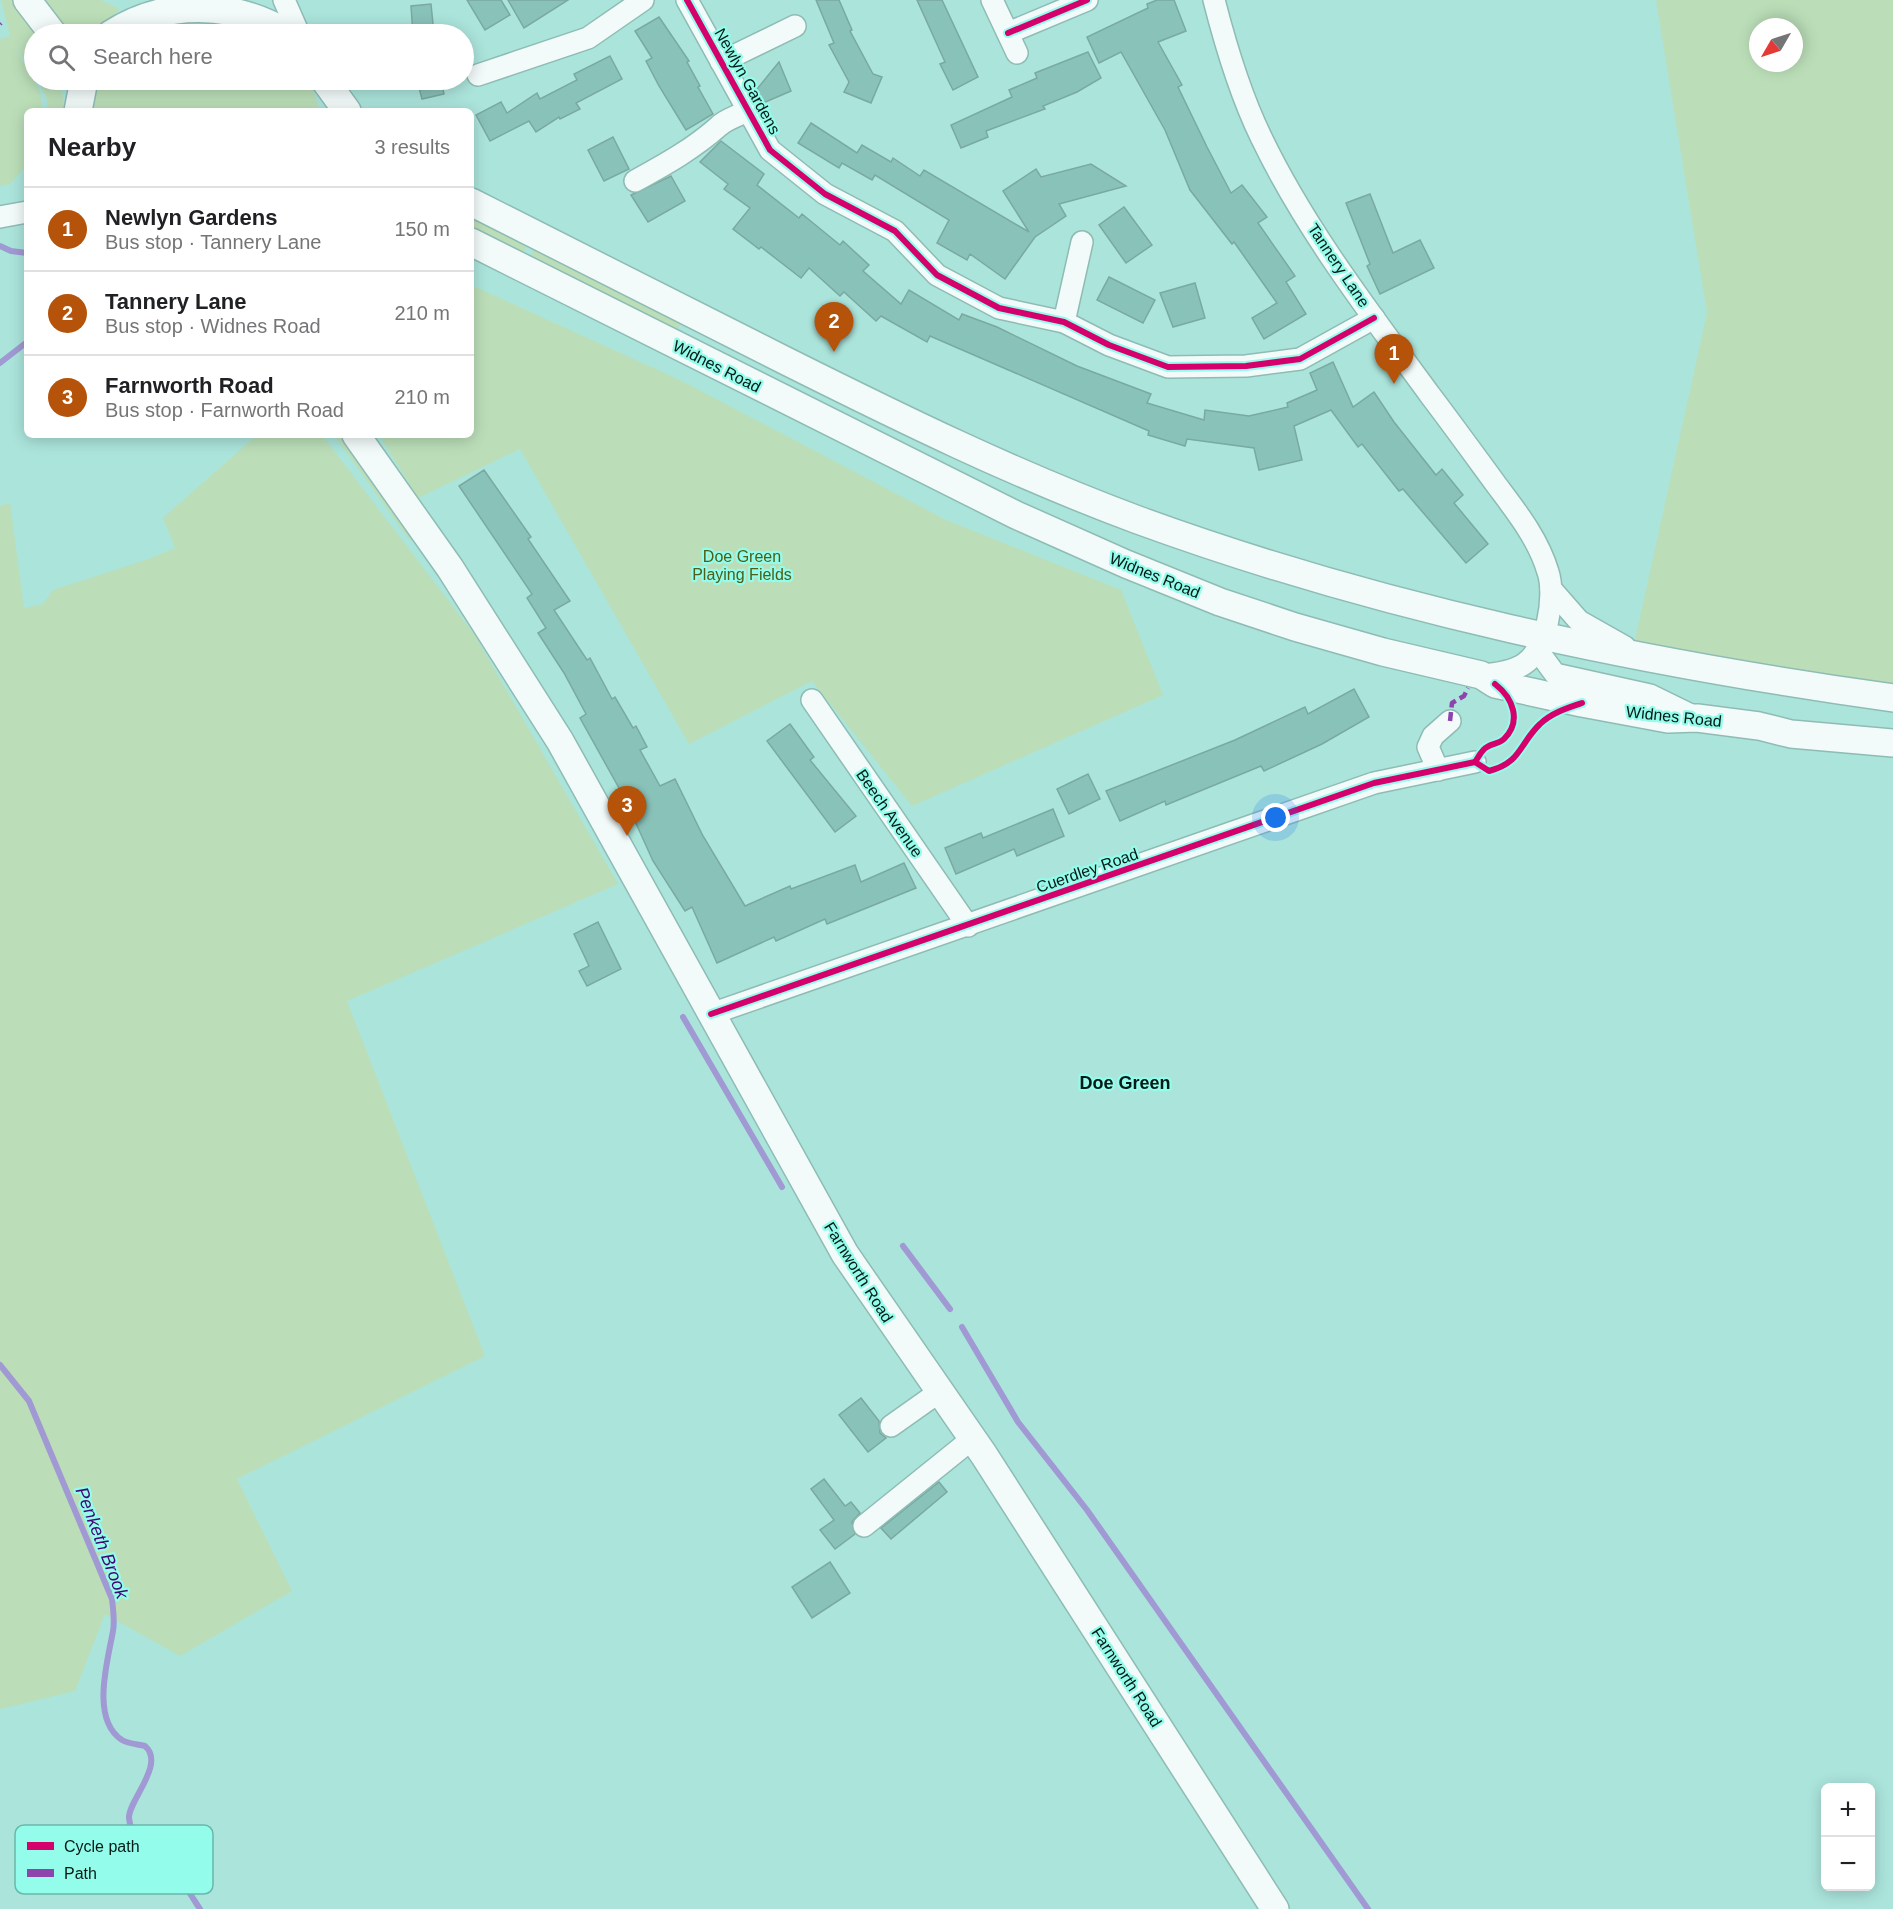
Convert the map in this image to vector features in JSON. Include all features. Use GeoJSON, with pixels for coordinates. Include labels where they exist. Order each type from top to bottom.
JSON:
{"type":"FeatureCollection","features":[{"type":"Feature","properties":{"kind":"main road"},"geometry":{"type":"LineString","coordinates":[[27,0],[45,24]]}},
{"type":"Feature","properties":{"kind":"main road"},"geometry":{"type":"LineString","coordinates":[[125,24],[155,2],[192,1],[213,1],[250,11],[271,24]]}},
{"type":"Feature","properties":{"kind":"main road"},"geometry":{"type":"LineString","coordinates":[[75,90],[78,108]]}},
{"type":"Feature","properties":{"kind":"main road"},"geometry":{"type":"LineString","coordinates":[[78,108],[82,90]]}},
{"type":"Feature","properties":{"kind":"main road"},"geometry":{"type":"LineString","coordinates":[[328,90],[333,108]]}},
{"type":"Feature","properties":{"kind":"main road"},"geometry":{"type":"LineString","coordinates":[[332,90],[345,108]]}},
{"type":"Feature","properties":{"kind":"main road"},"geometry":{"type":"LineString","coordinates":[[474,204],[904,420],[972,452],[1137,520],[1298,574],[1542,637],[1782,683],[1893,698]]}},
{"type":"Feature","properties":{"kind":"main road","name":"Widnes Road"},"geometry":{"type":"LineString","coordinates":[[474,244],[891,453],[1126,564],[1295,627],[1481,675],[1495,684],[1582,703],[1668,719],[1697,718],[1759,726],[1791,734],[1893,743]]}},
{"type":"Feature","properties":{"kind":"main road","name":"Farnworth Road"},"geometry":{"type":"LineString","coordinates":[[358,438],[515,668],[560,741],[845,1254],[972,1439],[1275,1909]]}},
{"type":"Feature","properties":{"kind":"street"},"geometry":{"type":"LineString","coordinates":[[284,0],[295,24]]}},
{"type":"Feature","properties":{"kind":"street"},"geometry":{"type":"LineString","coordinates":[[478,75],[588,38],[644,0]]}},
{"type":"Feature","properties":{"kind":"street","name":"Newlyn Gardens"},"geometry":{"type":"LineString","coordinates":[[687,0],[770,150],[825,194],[895,231],[937,275],[999,308],[1064,322],[1109,345],[1168,367],[1245,366],[1300,359],[1374,318]]}},
{"type":"Feature","properties":{"kind":"street"},"geometry":{"type":"LineString","coordinates":[[992,0],[1017,53]]}},
{"type":"Feature","properties":{"kind":"street"},"geometry":{"type":"LineString","coordinates":[[1008,33],[1087,0]]}},
{"type":"Feature","properties":{"kind":"street","name":"Tannery Lane"},"geometry":{"type":"LineString","coordinates":[[1214,0],[1234,68],[1260,136],[1305,215],[1374,318],[1519,515],[1543,558],[1551,590],[1548,618],[1542,637]]}},
{"type":"Feature","properties":{"kind":"street","name":"Newlyn Gardens"},"geometry":{"type":"LineString","coordinates":[[721,62],[795,26]]}},
{"type":"Feature","properties":{"kind":"street"},"geometry":{"type":"LineString","coordinates":[[635,181],[681,156],[707,138],[719,125],[748,110]]}},
{"type":"Feature","properties":{"kind":"street"},"geometry":{"type":"LineString","coordinates":[[0,217],[24,213]]}},
{"type":"Feature","properties":{"kind":"street"},"geometry":{"type":"LineString","coordinates":[[1064,322],[1082,242]]}},
{"type":"Feature","properties":{"kind":"street"},"geometry":{"type":"LineString","coordinates":[[1551,590],[1579,621],[1648,658]]}},
{"type":"Feature","properties":{"kind":"street"},"geometry":{"type":"LineString","coordinates":[[1481,675],[1511,670],[1525,664],[1534,654],[1542,637]]}},
{"type":"Feature","properties":{"kind":"street"},"geometry":{"type":"LineString","coordinates":[[1542,637],[1541,655],[1555,674],[1650,695],[1697,718]]}},
{"type":"Feature","properties":{"kind":"street","name":"Beech Avenue"},"geometry":{"type":"LineString","coordinates":[[812,700],[968,926]]}},
{"type":"Feature","properties":{"kind":"street"},"geometry":{"type":"LineString","coordinates":[[1438,770],[1428,747],[1434,735],[1450,721]]}},
{"type":"Feature","properties":{"kind":"street","name":"Cuerdley Road"},"geometry":{"type":"LineString","coordinates":[[711,1014],[1374,783],[1474,762]]}},
{"type":"Feature","properties":{"kind":"street"},"geometry":{"type":"LineString","coordinates":[[891,1426],[939,1392]]}},
{"type":"Feature","properties":{"kind":"street"},"geometry":{"type":"LineString","coordinates":[[864,1526],[972,1439]]}},
{"type":"Feature","properties":{"kind":"green space"},"geometry":{"type":"Polygon","coordinates":[[[1,0],[11,0],[31,24],[24,24],[24,59],[14,45],[24,63],[24,90],[39,90],[42,108],[24,108],[24,168],[10,184],[0,186],[0,39],[10,36],[1,0]]]}},
{"type":"Feature","properties":{"kind":"green space"},"geometry":{"type":"Polygon","coordinates":[[[41,0],[101,0],[120,9],[104,24],[59,24],[41,0]]]}},
{"type":"Feature","properties":{"kind":"green space"},"geometry":{"type":"Polygon","coordinates":[[[1656,0],[1893,0],[1893,691],[1633,649],[1707,313],[1656,0]]]}},
{"type":"Feature","properties":{"kind":"green space"},"geometry":{"type":"Polygon","coordinates":[[[193,14],[228,24],[162,24],[193,14]]]}},
{"type":"Feature","properties":{"kind":"green space"},"geometry":{"type":"Polygon","coordinates":[[[43,90],[62,90],[64,108],[47,108],[47,99],[43,90]]]}},
{"type":"Feature","properties":{"kind":"green space"},"geometry":{"type":"Polygon","coordinates":[[[97,90],[313,90],[319,108],[93,108],[97,90]]]}},
{"type":"Feature","properties":{"kind":"green space"},"geometry":{"type":"Polygon","coordinates":[[[474,217],[528,244],[522,256],[474,232],[474,217]]]}},
{"type":"Feature","properties":{"kind":"green space"},"geometry":{"type":"Polygon","coordinates":[[[535,247],[682,321],[675,334],[528,260],[535,247]]]}},
{"type":"Feature","properties":{"kind":"green space","name":"Doe Green Playing Fields"},"geometry":{"type":"Polygon","coordinates":[[[474,286],[682,381],[946,520],[1121,590],[1163,695],[912,806],[812,681],[689,744],[520,449],[418,498],[381,438],[474,438],[474,286]]]}},
{"type":"Feature","properties":{"kind":"green space"},"geometry":{"type":"Polygon","coordinates":[[[254,438],[324,438],[474,634],[618,884],[347,1001],[485,1356],[237,1479],[292,1591],[180,1656],[105,1614],[75,1691],[0,1709],[0,506],[10,503],[24,608],[43,604],[53,590],[146,560],[175,548],[163,518],[254,438]]]}},
{"type":"Feature","properties":{"kind":"green space"},"geometry":{"type":"Polygon","coordinates":[[[336,438],[344,438],[415,537],[410,540],[336,438]]]}},
{"type":"Feature","properties":{"kind":"building"},"geometry":{"type":"Polygon","coordinates":[[[467,0],[501,0],[510,15],[485,30],[467,0]]]}},
{"type":"Feature","properties":{"kind":"building"},"geometry":{"type":"Polygon","coordinates":[[[508,0],[568,0],[524,28],[508,0]]]}},
{"type":"Feature","properties":{"kind":"building"},"geometry":{"type":"Polygon","coordinates":[[[816,0],[839,0],[852,30],[850,31],[873,74],[882,77],[871,103],[844,92],[849,82],[829,45],[834,43],[816,0]]]}},
{"type":"Feature","properties":{"kind":"building"},"geometry":{"type":"Polygon","coordinates":[[[917,0],[942,0],[978,77],[953,90],[940,64],[945,62],[917,0]]]}},
{"type":"Feature","properties":{"kind":"building"},"geometry":{"type":"Polygon","coordinates":[[[1157,0],[1174,0],[1186,31],[1158,42],[1182,85],[1178,87],[1207,147],[1231,193],[1242,185],[1267,217],[1258,223],[1295,276],[1286,282],[1306,314],[1264,339],[1252,318],[1277,303],[1234,242],[1232,244],[1190,190],[1165,130],[1121,52],[1099,63],[1087,37],[1148,8],[1147,4],[1157,0]]]}},
{"type":"Feature","properties":{"kind":"building"},"geometry":{"type":"Polygon","coordinates":[[[431,4],[433,24],[412,24],[411,6],[431,4]]]}},
{"type":"Feature","properties":{"kind":"building"},"geometry":{"type":"Polygon","coordinates":[[[659,17],[689,61],[687,62],[700,86],[698,87],[713,114],[686,130],[646,61],[652,58],[635,31],[659,17]]]}},
{"type":"Feature","properties":{"kind":"building"},"geometry":{"type":"Polygon","coordinates":[[[1088,52],[1101,78],[1077,92],[1043,106],[1045,109],[986,131],[988,137],[961,148],[951,125],[1012,97],[1009,90],[1037,78],[1035,73],[1088,52]]]}},
{"type":"Feature","properties":{"kind":"building"},"geometry":{"type":"Polygon","coordinates":[[[610,56],[622,79],[576,103],[580,109],[560,119],[559,117],[536,132],[529,121],[490,141],[476,115],[501,102],[507,113],[537,93],[540,99],[577,80],[574,74],[610,56]]]}},
{"type":"Feature","properties":{"kind":"building"},"geometry":{"type":"Polygon","coordinates":[[[779,62],[791,91],[763,103],[757,89],[779,62]]]}},
{"type":"Feature","properties":{"kind":"building"},"geometry":{"type":"Polygon","coordinates":[[[420,90],[443,90],[444,94],[422,99],[420,90]]]}},
{"type":"Feature","properties":{"kind":"building"},"geometry":{"type":"Polygon","coordinates":[[[811,123],[857,153],[862,145],[891,162],[893,158],[920,176],[924,170],[1029,232],[1003,191],[1036,169],[1041,177],[1091,164],[1126,186],[1059,204],[1066,216],[1035,237],[1005,279],[970,254],[967,260],[937,243],[949,220],[875,175],[872,180],[842,163],[839,168],[798,143],[811,123]]]}},
{"type":"Feature","properties":{"kind":"building"},"geometry":{"type":"Polygon","coordinates":[[[613,137],[629,169],[604,181],[588,150],[613,137]]]}},
{"type":"Feature","properties":{"kind":"building"},"geometry":{"type":"Polygon","coordinates":[[[721,141],[764,174],[757,185],[799,218],[802,214],[840,245],[843,241],[869,265],[863,271],[901,304],[909,290],[959,320],[962,314],[997,327],[1077,366],[1151,394],[1147,403],[1204,420],[1205,410],[1249,416],[1288,407],[1287,403],[1317,390],[1310,373],[1333,362],[1353,407],[1374,392],[1394,422],[1436,475],[1442,469],[1463,495],[1454,503],[1488,544],[1466,563],[1403,489],[1399,491],[1362,444],[1358,447],[1331,410],[1294,426],[1302,460],[1259,470],[1254,448],[1187,439],[1185,446],[1148,435],[1149,431],[930,336],[927,342],[881,316],[876,321],[844,292],[840,296],[809,268],[801,278],[733,229],[750,208],[724,189],[728,184],[700,162],[721,141]]]}},
{"type":"Feature","properties":{"kind":"building"},"geometry":{"type":"Polygon","coordinates":[[[671,176],[685,201],[648,222],[631,195],[671,176]]]}},
{"type":"Feature","properties":{"kind":"building"},"geometry":{"type":"Polygon","coordinates":[[[1370,194],[1393,253],[1420,240],[1434,268],[1380,294],[1367,266],[1370,264],[1346,203],[1370,194]]]}},
{"type":"Feature","properties":{"kind":"building"},"geometry":{"type":"Polygon","coordinates":[[[1124,207],[1152,245],[1126,263],[1099,225],[1124,207]]]}},
{"type":"Feature","properties":{"kind":"building"},"geometry":{"type":"Polygon","coordinates":[[[1109,277],[1155,300],[1143,323],[1097,300],[1109,277]]]}},
{"type":"Feature","properties":{"kind":"building"},"geometry":{"type":"Polygon","coordinates":[[[1195,283],[1205,318],[1173,327],[1160,293],[1195,283]]]}},
{"type":"Feature","properties":{"kind":"building"},"geometry":{"type":"Polygon","coordinates":[[[484,470],[531,537],[528,539],[570,601],[554,610],[587,660],[590,658],[612,699],[615,697],[633,728],[636,726],[647,747],[640,750],[660,786],[675,779],[703,836],[745,906],[790,886],[791,889],[855,865],[861,882],[904,863],[916,888],[827,924],[825,919],[776,941],[774,937],[717,963],[692,907],[685,911],[653,861],[624,797],[580,718],[586,714],[564,673],[538,633],[546,628],[527,598],[532,594],[459,486],[484,470]]]}},
{"type":"Feature","properties":{"kind":"building"},"geometry":{"type":"Polygon","coordinates":[[[1354,689],[1369,717],[1322,744],[1264,771],[1261,766],[1166,805],[1165,801],[1120,821],[1106,791],[1235,740],[1305,707],[1308,714],[1354,689]]]}},
{"type":"Feature","properties":{"kind":"building"},"geometry":{"type":"Polygon","coordinates":[[[790,724],[814,757],[810,760],[856,816],[835,832],[767,741],[790,724]]]}},
{"type":"Feature","properties":{"kind":"building"},"geometry":{"type":"Polygon","coordinates":[[[1088,774],[1100,799],[1069,814],[1057,789],[1088,774]]]}},
{"type":"Feature","properties":{"kind":"building"},"geometry":{"type":"Polygon","coordinates":[[[1053,809],[1064,836],[1017,856],[1014,849],[956,874],[945,848],[981,833],[983,838],[1053,809]]]}},
{"type":"Feature","properties":{"kind":"building"},"geometry":{"type":"Polygon","coordinates":[[[598,922],[621,969],[587,986],[579,971],[589,966],[574,934],[598,922]]]}},
{"type":"Feature","properties":{"kind":"building"},"geometry":{"type":"Polygon","coordinates":[[[861,1398],[879,1421],[880,1433],[886,1438],[868,1452],[839,1415],[861,1398]]]}},
{"type":"Feature","properties":{"kind":"building"},"geometry":{"type":"Polygon","coordinates":[[[824,1479],[845,1506],[851,1502],[860,1513],[852,1522],[855,1534],[835,1549],[820,1530],[834,1520],[811,1489],[824,1479]]]}},
{"type":"Feature","properties":{"kind":"building"},"geometry":{"type":"Polygon","coordinates":[[[939,1482],[947,1492],[891,1539],[881,1528],[939,1482]]]}},
{"type":"Feature","properties":{"kind":"building"},"geometry":{"type":"Polygon","coordinates":[[[830,1562],[850,1593],[812,1618],[792,1587],[830,1562]]]}},
{"type":"Feature","properties":{"kind":"waterway","name":"Penketh Brook"},"geometry":{"type":"LineString","coordinates":[[0,246],[11,251],[24,253]]}},
{"type":"Feature","properties":{"kind":"waterway","name":"Penketh Brook"},"geometry":{"type":"LineString","coordinates":[[0,363],[24,344]]}},
{"type":"Feature","properties":{"kind":"waterway"},"geometry":{"type":"LineString","coordinates":[[683,1017],[782,1187]]}},
{"type":"Feature","properties":{"kind":"waterway"},"geometry":{"type":"LineString","coordinates":[[903,1246],[950,1309]]}},
{"type":"Feature","properties":{"kind":"waterway"},"geometry":{"type":"LineString","coordinates":[[962,1327],[1018,1422],[1087,1510],[1368,1909]]}},
{"type":"Feature","properties":{"kind":"waterway","name":"Penketh Brook"},"geometry":{"type":"LineString","coordinates":[[0,1365],[29,1401],[112,1599],[114,1627],[104,1688],[106,1718],[112,1730],[122,1740],[145,1746],[150,1754],[151,1762],[149,1772],[130,1811],[131,1825]]}},
{"type":"Feature","properties":{"kind":"waterway","name":"Penketh Brook"},"geometry":{"type":"LineString","coordinates":[[190,1894],[200,1909]]}},
{"type":"Feature","properties":{"kind":"marked path"},"geometry":{"type":"LineString","coordinates":[[1450,721],[1452,703],[1464,696],[1468,688]]}},
{"type":"Feature","properties":{"kind":"cycle path"},"geometry":{"type":"LineString","coordinates":[[687,0],[770,150],[825,194],[895,231],[937,275],[999,308],[1064,322],[1109,345],[1168,367],[1246,366],[1300,359],[1374,318]]}},
{"type":"Feature","properties":{"kind":"cycle path"},"geometry":{"type":"LineString","coordinates":[[1008,33],[1087,0]]}},
{"type":"Feature","properties":{"kind":"cycle path"},"geometry":{"type":"LineString","coordinates":[[711,1014],[1374,783],[1475,762],[1485,748],[1504,739],[1513,725],[1511,703],[1495,684]]}},
{"type":"Feature","properties":{"kind":"cycle path"},"geometry":{"type":"LineString","coordinates":[[1475,762],[1489,771],[1500,768],[1514,758],[1533,731],[1544,720],[1582,703]]}},
{"type":"Feature","properties":{"kind":"place","name":"Tannery Lane"},"geometry":{"type":"Point","coordinates":[834,352]}},
{"type":"Feature","properties":{"kind":"place","name":"Newlyn Gardens"},"geometry":{"type":"Point","coordinates":[1394,384]}},
{"type":"Feature","properties":{"kind":"place","name":"Farnworth Road"},"geometry":{"type":"Point","coordinates":[627,836]}},
{"type":"Feature","properties":{"kind":"district","name":"Doe Green"},"geometry":{"type":"Point","coordinates":[1125,1083]}}]}
